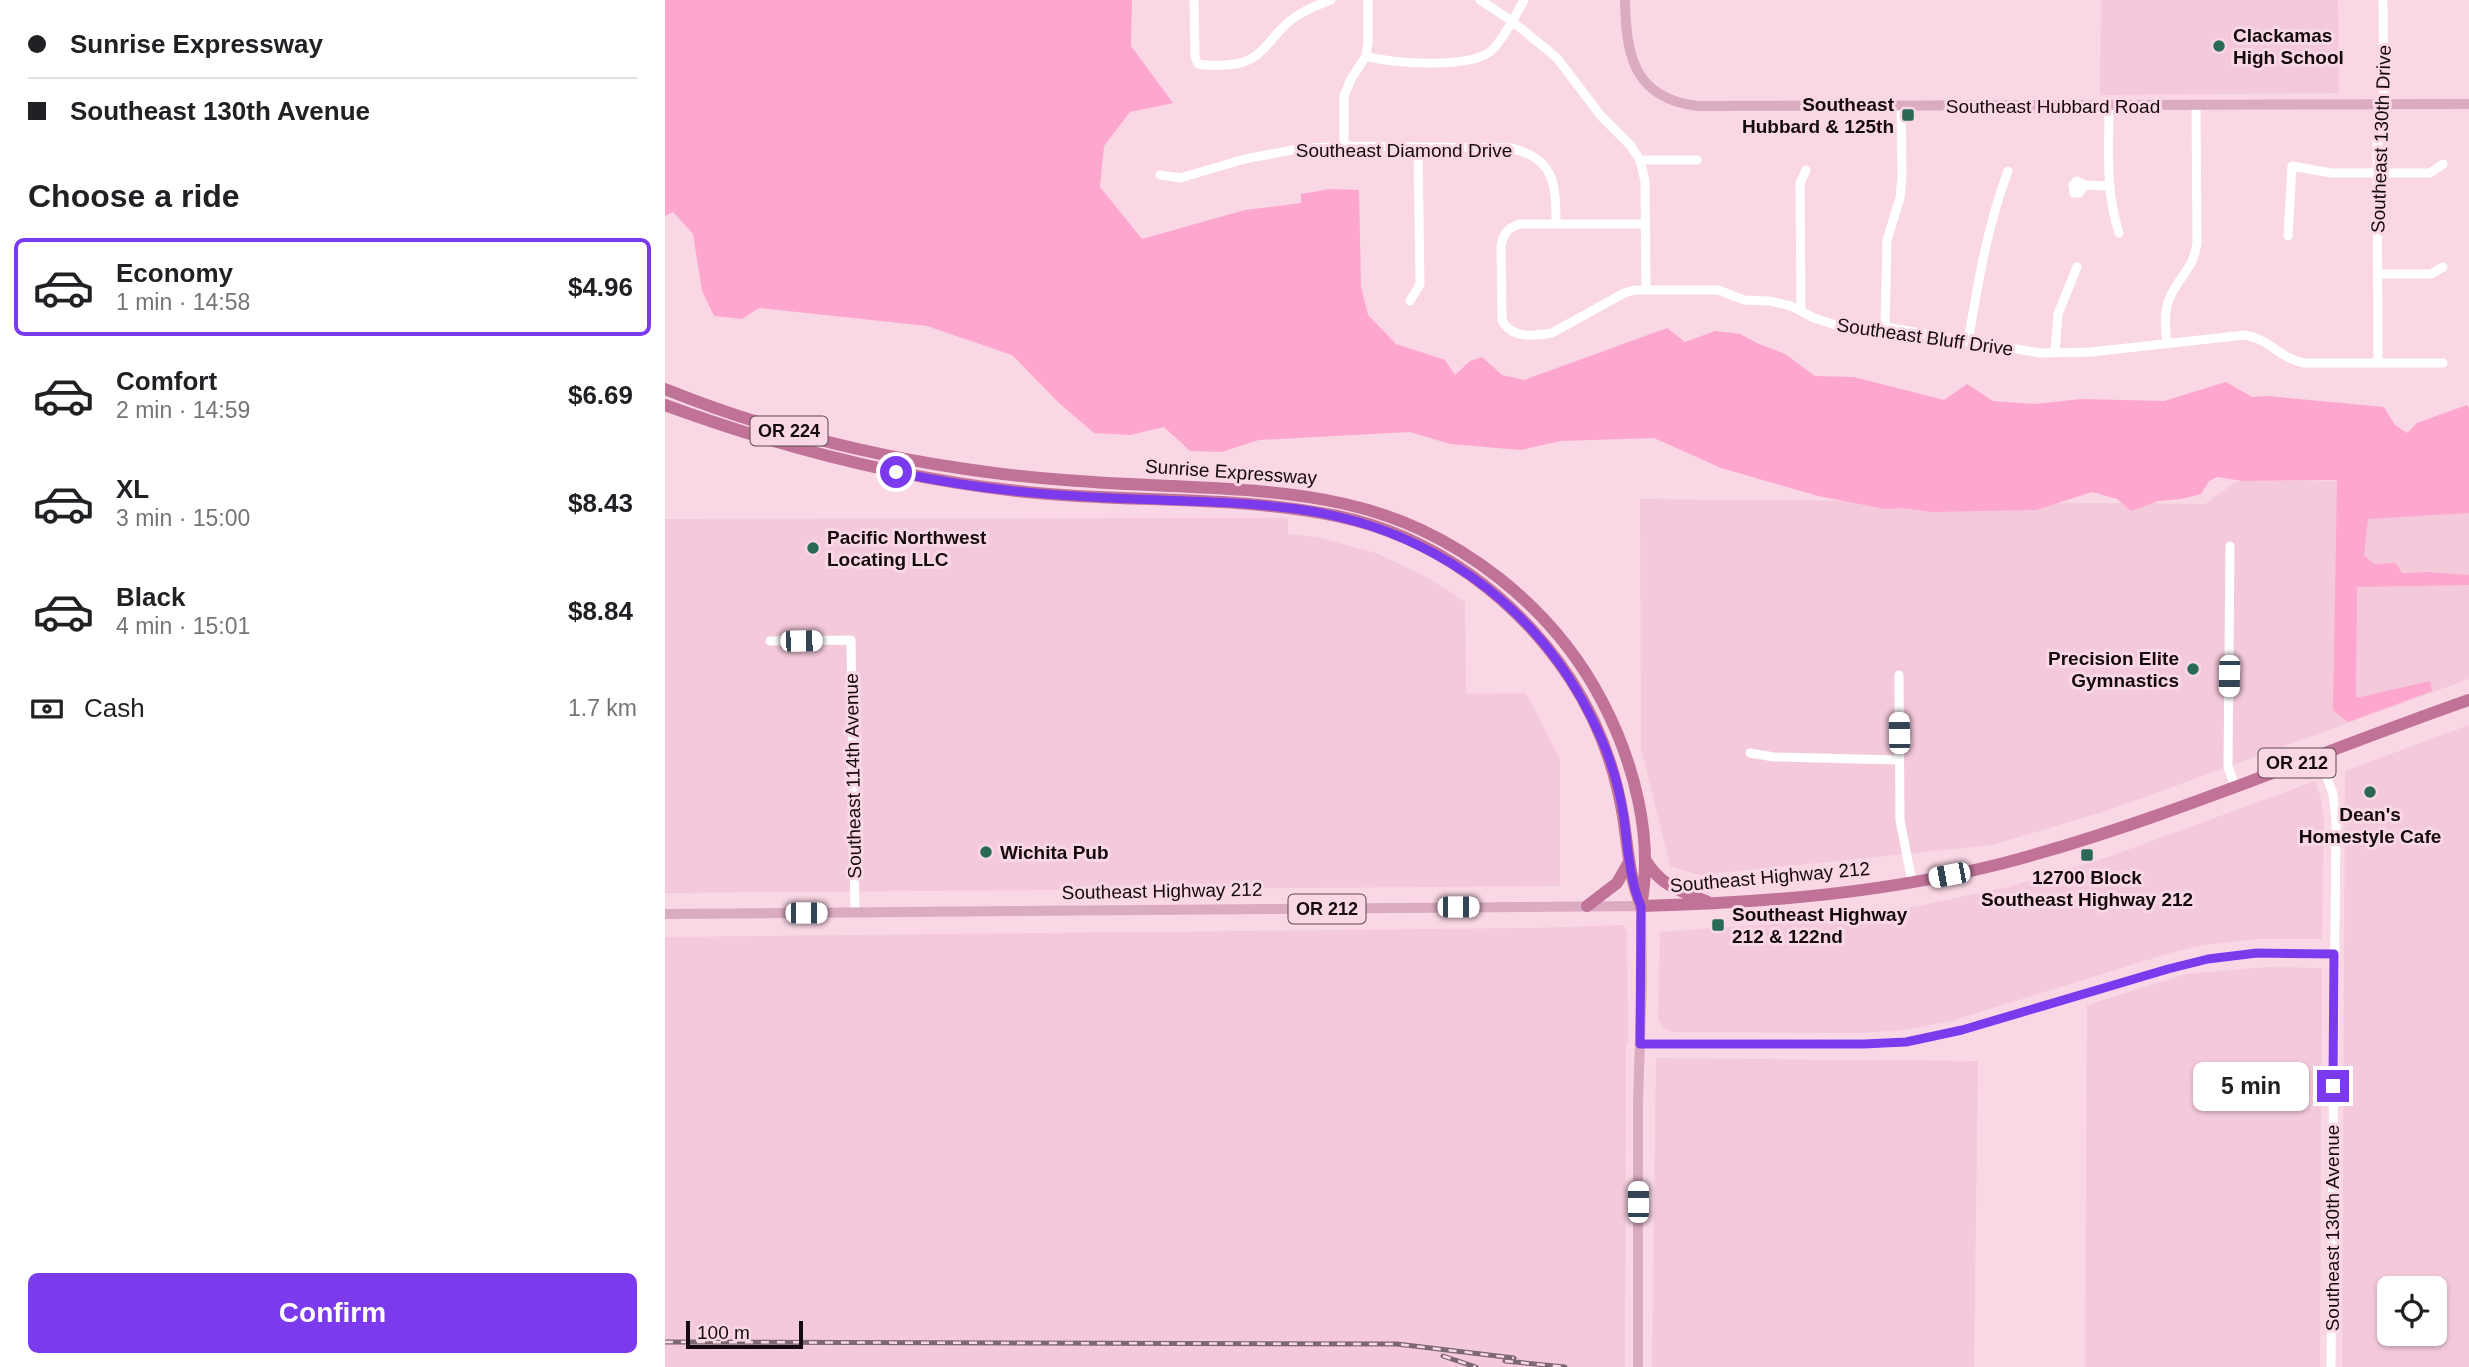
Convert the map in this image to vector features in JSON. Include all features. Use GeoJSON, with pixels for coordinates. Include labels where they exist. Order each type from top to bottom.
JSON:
{"type":"FeatureCollection","features":[{"type":"Feature","properties":{"kind":"highway","name":"Sunrise Expressway"},"geometry":{"type":"LineString","coordinates":[[665,389],[806,436],[916,461],[1083,482],[1300,494],[1370,509],[1433,534],[1472,557],[1522,596],[1554,631],[1586,673],[1607,711],[1625,755],[1637,798],[1646,860],[1641,906]]}},
{"type":"Feature","properties":{"kind":"highway","name":"Sunrise Expressway"},"geometry":{"type":"LineString","coordinates":[[665,405],[796,449],[913,476],[1076,496],[1297,509],[1340,516],[1402,536],[1432,551],[1489,589],[1538,635],[1571,680],[1595,725],[1612,770],[1623,815],[1633,886],[1641,906]]}},
{"type":"Feature","properties":{"kind":"highway","name":"Southeast Highway 212"},"geometry":{"type":"LineString","coordinates":[[1641,906],[1807,897],[1968,871],[2125,827],[2469,700]]}},
{"type":"Feature","properties":{"kind":"highway"},"geometry":{"type":"LineString","coordinates":[[1646,860],[1659,879],[1669,886],[1711,904]]}},
{"type":"Feature","properties":{"kind":"highway"},"geometry":{"type":"LineString","coordinates":[[1587,906],[1617,883],[1629,862]]}},
{"type":"Feature","properties":{"kind":"main road","name":"Southeast Hubbard Road"},"geometry":{"type":"LineString","coordinates":[[1625,0],[1628,48],[1636,68],[1663,96],[1679,103],[1697,106],[2469,104]]}},
{"type":"Feature","properties":{"kind":"main road","name":"Southeast Highway 212"},"geometry":{"type":"LineString","coordinates":[[665,914],[1641,906]]}},
{"type":"Feature","properties":{"kind":"main road"},"geometry":{"type":"LineString","coordinates":[[1639,1367],[1637,1101],[1641,906]]}},
{"type":"Feature","properties":{"kind":"street"},"geometry":{"type":"LineString","coordinates":[[1194,0],[1195,56],[1198,64],[1206,65],[1246,63],[1264,50],[1291,20],[1304,11],[1331,0]]}},
{"type":"Feature","properties":{"kind":"street"},"geometry":{"type":"LineString","coordinates":[[1344,146],[1345,96],[1350,79],[1366,55],[1369,43],[1368,0]]}},
{"type":"Feature","properties":{"kind":"street"},"geometry":{"type":"LineString","coordinates":[[1480,0],[1557,58],[1601,116],[1631,146],[1640,160],[1644,181],[1646,289]]}},
{"type":"Feature","properties":{"kind":"street"},"geometry":{"type":"LineString","coordinates":[[1366,55],[1385,61],[1472,61],[1492,50],[1524,0]]}},
{"type":"Feature","properties":{"kind":"street","name":"Southeast 130th Drive"},"geometry":{"type":"LineString","coordinates":[[2378,363],[2377,144],[2384,121],[2385,104],[2383,0]]}},
{"type":"Feature","properties":{"kind":"street"},"geometry":{"type":"LineString","coordinates":[[2109,105],[2109,186],[2111,207],[2119,233]]}},
{"type":"Feature","properties":{"kind":"street"},"geometry":{"type":"LineString","coordinates":[[2167,343],[2165,324],[2168,301],[2192,264],[2197,243],[2196,105]]}},
{"type":"Feature","properties":{"kind":"street"},"geometry":{"type":"LineString","coordinates":[[1885,327],[1887,240],[1902,177],[1901,106]]}},
{"type":"Feature","properties":{"kind":"street","name":"Southeast Diamond Drive"},"geometry":{"type":"LineString","coordinates":[[1160,175],[1180,178],[1272,153],[1344,146],[1510,148],[1528,153],[1552,176],[1556,224]]}},
{"type":"Feature","properties":{"kind":"street"},"geometry":{"type":"LineString","coordinates":[[1410,301],[1419,284],[1418,147]]}},
{"type":"Feature","properties":{"kind":"street"},"geometry":{"type":"LineString","coordinates":[[1640,160],[1697,160]]}},
{"type":"Feature","properties":{"kind":"street"},"geometry":{"type":"LineString","coordinates":[[2288,236],[2292,166],[2319,172],[2430,173],[2443,164]]}},
{"type":"Feature","properties":{"kind":"street"},"geometry":{"type":"LineString","coordinates":[[1801,311],[1800,183],[1806,170]]}},
{"type":"Feature","properties":{"kind":"street"},"geometry":{"type":"LineString","coordinates":[[1968,342],[1989,223],[2008,171]]}},
{"type":"Feature","properties":{"kind":"street"},"geometry":{"type":"LineString","coordinates":[[2085,186],[2109,186]]}},
{"type":"Feature","properties":{"kind":"street","name":"Southeast Bluff Drive"},"geometry":{"type":"LineString","coordinates":[[1556,224],[1521,224],[1509,228],[1503,234],[1502,320],[1510,331],[1521,335],[1552,333],[1624,293],[1646,289],[1718,290],[1744,300],[1770,301],[1845,328],[1861,330],[1885,327],[2027,352],[2091,352],[2245,335],[2265,341],[2293,361],[2443,363]]}},
{"type":"Feature","properties":{"kind":"street"},"geometry":{"type":"LineString","coordinates":[[1556,224],[1645,224]]}},
{"type":"Feature","properties":{"kind":"street"},"geometry":{"type":"LineString","coordinates":[[2055,353],[2058,314],[2077,267]]}},
{"type":"Feature","properties":{"kind":"street"},"geometry":{"type":"LineString","coordinates":[[2378,274],[2431,274],[2443,267]]}},
{"type":"Feature","properties":{"kind":"street"},"geometry":{"type":"LineString","coordinates":[[2230,546],[2228,767],[2235,786]]}},
{"type":"Feature","properties":{"kind":"street","name":"Southeast 114th Avenue"},"geometry":{"type":"LineString","coordinates":[[770,641],[851,640],[855,913]]}},
{"type":"Feature","properties":{"kind":"street"},"geometry":{"type":"LineString","coordinates":[[1899,675],[1900,820],[1912,882]]}},
{"type":"Feature","properties":{"kind":"street"},"geometry":{"type":"LineString","coordinates":[[1750,753],[1775,757],[1899,760]]}},
{"type":"Feature","properties":{"kind":"street","name":"Southeast 130th Avenue"},"geometry":{"type":"LineString","coordinates":[[2319,755],[2330,783],[2335,812],[2331,1367]]}},
{"type":"Feature","properties":{"kind":"street"},"geometry":{"type":"LineString","coordinates":[[1640,1044],[1906,1042],[1962,1030],[2208,959],[2257,953],[2334,954]]}},
{"type":"Feature","properties":{"kind":"shaded area"},"geometry":{"type":"Polygon","coordinates":[[[665,0],[1132,0],[1131,46],[1173,103],[1130,112],[1104,146],[1100,187],[1142,239],[1245,210],[1301,203],[1301,194],[1330,189],[1359,190],[1361,286],[1368,315],[1396,344],[1445,360],[1455,375],[1470,361],[1482,357],[1502,375],[1524,380],[1667,328],[1685,342],[1715,331],[1740,334],[1785,354],[1815,376],[1854,377],[1944,400],[1967,384],[1993,401],[2034,404],[2081,399],[2164,401],[2226,382],[2252,397],[2268,396],[2384,407],[2395,425],[2407,433],[2417,423],[2467,405],[2469,513],[2368,519],[2364,555],[2374,564],[2396,563],[2402,573],[2469,575],[2469,585],[2357,587],[2356,698],[2430,681],[2432,691],[2348,722],[2333,710],[2337,480],[2243,481],[2217,477],[2209,481],[2201,494],[2158,501],[2131,511],[2117,499],[2092,492],[2036,510],[1932,512],[1885,509],[1818,496],[1721,468],[1654,438],[1560,441],[1521,450],[1450,444],[1410,432],[1259,440],[1221,452],[1190,451],[1164,427],[1130,435],[1094,433],[1060,404],[1012,355],[927,326],[759,308],[742,319],[714,316],[702,291],[693,234],[673,212],[665,216],[665,0]]]}},
{"type":"Feature","properties":{"kind":"shaded area","name":"Clackamas High School"},"geometry":{"type":"Polygon","coordinates":[[[2101,0],[2338,0],[2339,93],[2100,95],[2101,0]]]}},
{"type":"Feature","properties":{"kind":"shaded area"},"geometry":{"type":"Polygon","coordinates":[[[2237,481],[2337,481],[2337,508],[2469,508],[2469,679],[2106,811],[1992,845],[1699,875],[1670,866],[1641,748],[1640,499],[2205,504],[2237,481]]]}},
{"type":"Feature","properties":{"kind":"shaded area"},"geometry":{"type":"Polygon","coordinates":[[[1288,518],[1288,534],[1316,537],[1376,553],[1432,580],[1465,602],[1466,694],[1526,693],[1560,759],[1560,886],[665,893],[665,519],[1288,518]]]}},
{"type":"Feature","properties":{"kind":"shaded area"},"geometry":{"type":"Polygon","coordinates":[[[2469,725],[2469,1367],[2342,1367],[2345,771],[2469,725]]]}},
{"type":"Feature","properties":{"kind":"shaded area"},"geometry":{"type":"Polygon","coordinates":[[[2315,781],[2324,823],[2322,939],[2259,939],[2203,945],[1951,1021],[1903,1030],[1861,1033],[1672,1032],[1665,1029],[1658,1020],[1660,932],[1830,920],[1918,906],[2008,887],[2111,856],[2315,781]]]}},
{"type":"Feature","properties":{"kind":"shaded area"},"geometry":{"type":"Polygon","coordinates":[[[1624,925],[1627,933],[1628,1042],[1625,1367],[665,1367],[665,937],[1624,925]]]}},
{"type":"Feature","properties":{"kind":"shaded area"},"geometry":{"type":"Polygon","coordinates":[[[2267,967],[2322,968],[2320,1367],[2085,1367],[2087,1005],[2187,974],[2267,967]]]}},
{"type":"Feature","properties":{"kind":"shaded area"},"geometry":{"type":"Polygon","coordinates":[[[1656,1058],[1978,1061],[1974,1367],[1652,1367],[1656,1058]]]}},
{"type":"Feature","properties":{"kind":"railway"},"geometry":{"type":"LineString","coordinates":[[665,1342],[1397,1344],[1514,1358]]}},
{"type":"Feature","properties":{"kind":"railway"},"geometry":{"type":"LineString","coordinates":[[1443,1356],[1476,1367]]}},
{"type":"Feature","properties":{"kind":"railway"},"geometry":{"type":"LineString","coordinates":[[1505,1361],[1565,1367]]}},
{"type":"Feature","properties":{"kind":"place","name":"Clackamas High School"},"geometry":{"type":"Point","coordinates":[2219,46]}},
{"type":"Feature","properties":{"kind":"place","name":"Southeast Hubbard & 125th"},"geometry":{"type":"Point","coordinates":[1908,115]}},
{"type":"Feature","properties":{"kind":"place","name":"Pacific Northwest Locating LLC"},"geometry":{"type":"Point","coordinates":[813,548]}},
{"type":"Feature","properties":{"kind":"place","name":"Precision Elite Gymnastics"},"geometry":{"type":"Point","coordinates":[2193,669]}},
{"type":"Feature","properties":{"kind":"place","name":"Dean's Homestyle Cafe"},"geometry":{"type":"Point","coordinates":[2370,792]}},
{"type":"Feature","properties":{"kind":"place","name":"Wichita Pub"},"geometry":{"type":"Point","coordinates":[986,852]}},
{"type":"Feature","properties":{"kind":"place","name":"12700 Block Southeast Highway 212"},"geometry":{"type":"Point","coordinates":[2087,855]}},
{"type":"Feature","properties":{"kind":"place","name":"Southeast Highway 212 & 122nd"},"geometry":{"type":"Point","coordinates":[1718,925]}},
{"type":"Feature","properties":{"kind":"route"},"geometry":{"type":"LineString","coordinates":[[896,472],[1025,492],[1254,505],[1340,516],[1402,536],[1467,572],[1509,605],[1538,635],[1571,680],[1599,734],[1618,790],[1633,886],[1641,906],[1640,1044],[1906,1042],[1945,1035],[2208,959],[2257,953],[2334,954],[2333,1086]]}}]}
